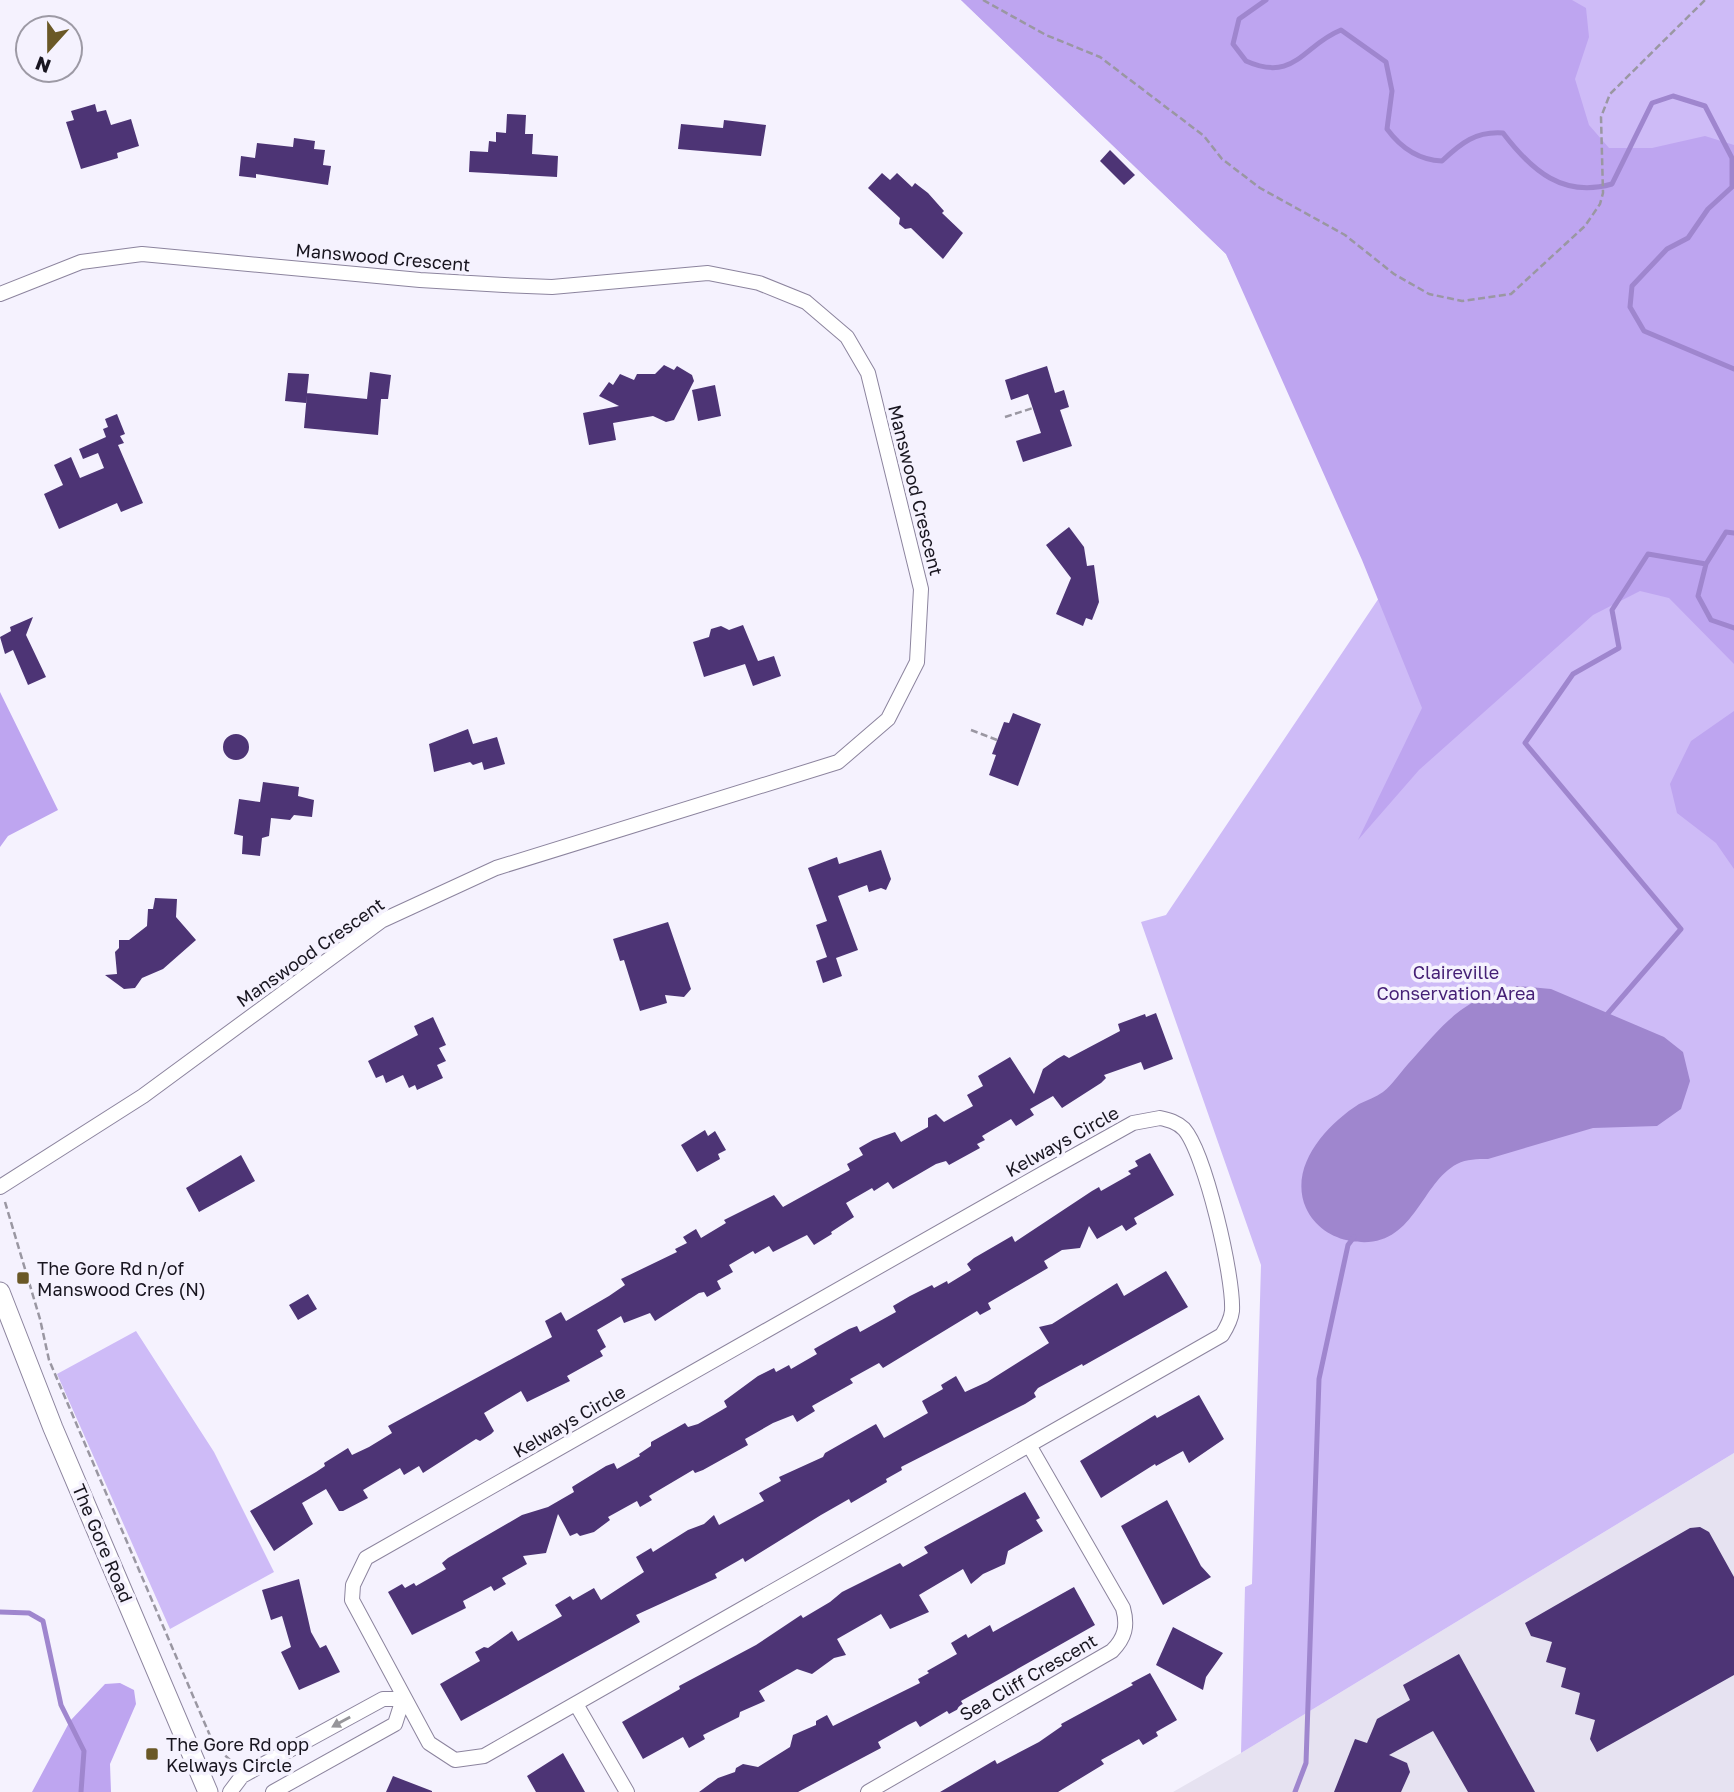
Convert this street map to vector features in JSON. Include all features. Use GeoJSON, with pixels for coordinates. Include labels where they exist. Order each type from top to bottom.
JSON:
{"type":"FeatureCollection","features":[{"type":"Feature","properties":{"kind":"main road","name":"The Gore Road"},"geometry":{"type":"LineString","coordinates":[[0,1292],[53,1428],[208,1792]]}},
{"type":"Feature","properties":{"kind":"street","name":"Manswood Crescent"},"geometry":{"type":"LineString","coordinates":[[0,294],[81,262],[142,254],[420,280],[552,287],[708,273],[759,283],[806,302],[847,337],[868,373],[921,589],[917,662],[888,719],[838,762],[496,868],[382,921],[143,1096],[0,1187]]}},
{"type":"Feature","properties":{"kind":"street","name":"Kelways Circle"},"geometry":{"type":"LineString","coordinates":[[1160,1118],[1173,1121],[1184,1130],[1191,1142],[1217,1217],[1231,1296],[1228,1325],[1212,1341],[1028,1445],[484,1756],[462,1760],[441,1754],[429,1743],[352,1600],[358,1571],[366,1559],[1133,1123],[1160,1118]]}},
{"type":"Feature","properties":{"kind":"street","name":"Sea Cliff Crescent"},"geometry":{"type":"LineString","coordinates":[[868,1792],[1112,1651],[1120,1643],[1125,1631],[1123,1608],[1028,1445]]}},
{"type":"Feature","properties":{"kind":"street"},"geometry":{"type":"LineString","coordinates":[[230,1792],[242,1776],[383,1699],[403,1699],[395,1724],[273,1792]]}},
{"type":"Feature","properties":{"kind":"street"},"geometry":{"type":"LineString","coordinates":[[576,1704],[627,1792]]}},
{"type":"Feature","properties":{"kind":"path"},"geometry":{"type":"LineString","coordinates":[[983,0],[1046,35],[1100,57],[1204,136],[1222,159],[1260,188],[1345,234],[1394,274],[1430,294],[1462,301],[1511,293],[1585,226],[1600,204],[1603,193],[1601,117],[1610,94],[1705,0]]}},
{"type":"Feature","properties":{"kind":"path"},"geometry":{"type":"LineString","coordinates":[[1005,417],[1033,408]]}},
{"type":"Feature","properties":{"kind":"path"},"geometry":{"type":"LineString","coordinates":[[971,730],[998,740]]}},
{"type":"Feature","properties":{"kind":"path"},"geometry":{"type":"LineString","coordinates":[[8,1209],[57,1381],[214,1745],[230,1760]]}},
{"type":"Feature","properties":{"kind":"shaded area"},"geometry":{"type":"Polygon","coordinates":[[[961,0],[1572,0],[1586,8],[1589,37],[1575,79],[1589,125],[1609,148],[1652,148],[1705,136],[1734,145],[1734,664],[1669,598],[1640,591],[1593,615],[1419,770],[1358,840],[1422,708],[1362,560],[1226,254],[961,0]]]}},
{"type":"Feature","properties":{"kind":"shaded area"},"geometry":{"type":"Polygon","coordinates":[[[0,692],[58,810],[8,836],[0,847],[0,692]]]}},
{"type":"Feature","properties":{"kind":"shaded area"},"geometry":{"type":"Polygon","coordinates":[[[1734,711],[1734,869],[1716,843],[1677,813],[1670,784],[1691,741],[1734,711]]]}},
{"type":"Feature","properties":{"kind":"shaded area"},"geometry":{"type":"Polygon","coordinates":[[[1517,986],[1551,989],[1664,1037],[1683,1052],[1690,1081],[1681,1109],[1657,1126],[1593,1128],[1488,1159],[1461,1162],[1433,1186],[1402,1227],[1389,1236],[1372,1242],[1351,1241],[1324,1230],[1309,1214],[1302,1193],[1302,1177],[1306,1163],[1323,1135],[1359,1104],[1386,1089],[1455,1014],[1481,998],[1517,986]]]}},
{"type":"Feature","properties":{"kind":"shaded area"},"geometry":{"type":"Polygon","coordinates":[[[1734,1453],[1734,1792],[1173,1792],[1241,1753],[1734,1453]]]}},
{"type":"Feature","properties":{"kind":"shaded area"},"geometry":{"type":"Polygon","coordinates":[[[120,1683],[134,1690],[136,1704],[110,1764],[111,1792],[32,1792],[70,1721],[105,1684],[120,1683]]]}},
{"type":"Feature","properties":{"kind":"green space","name":"Claireville Conservation Area"},"geometry":{"type":"Polygon","coordinates":[[[961,0],[1734,0],[1734,1453],[1241,1753],[1245,1587],[1252,1584],[1261,1265],[1141,922],[1166,915],[1387,586],[1226,254],[961,0]]]}},
{"type":"Feature","properties":{"kind":"green space"},"geometry":{"type":"Polygon","coordinates":[[[136,1331],[214,1452],[274,1572],[170,1629],[57,1374],[136,1331]]]}},
{"type":"Feature","properties":{"kind":"building"},"geometry":{"type":"Polygon","coordinates":[[[95,104],[97,112],[106,110],[111,125],[131,119],[139,146],[117,153],[118,158],[81,169],[66,122],[74,120],[71,111],[95,104]]]}},
{"type":"Feature","properties":{"kind":"building"},"geometry":{"type":"Polygon","coordinates":[[[507,114],[526,115],[525,134],[533,134],[532,154],[558,156],[557,177],[469,172],[470,151],[488,152],[489,141],[496,142],[496,132],[506,133],[507,114]]]}},
{"type":"Feature","properties":{"kind":"building"},"geometry":{"type":"Polygon","coordinates":[[[724,120],[766,125],[761,156],[678,149],[681,124],[723,128],[724,120]]]}},
{"type":"Feature","properties":{"kind":"building"},"geometry":{"type":"Polygon","coordinates":[[[294,138],[315,141],[314,149],[325,150],[323,165],[331,166],[328,185],[256,174],[256,178],[239,176],[241,156],[255,158],[257,143],[293,147],[294,138]]]}},
{"type":"Feature","properties":{"kind":"building"},"geometry":{"type":"Polygon","coordinates":[[[1110,150],[1135,175],[1124,185],[1100,161],[1110,150]]]}},
{"type":"Feature","properties":{"kind":"building"},"geometry":{"type":"Polygon","coordinates":[[[882,173],[890,180],[897,173],[912,187],[915,183],[928,193],[944,211],[942,213],[963,233],[943,259],[911,228],[905,229],[899,224],[900,218],[868,188],[882,173]]]}},
{"type":"Feature","properties":{"kind":"building"},"geometry":{"type":"Polygon","coordinates":[[[664,365],[674,370],[677,366],[692,375],[694,381],[674,420],[666,422],[653,416],[613,423],[616,440],[589,445],[583,413],[619,406],[599,396],[609,382],[613,385],[620,374],[634,380],[637,374],[655,374],[664,365]]]}},
{"type":"Feature","properties":{"kind":"building"},"geometry":{"type":"Polygon","coordinates":[[[1047,366],[1055,393],[1064,390],[1069,407],[1060,410],[1072,446],[1023,462],[1016,441],[1041,433],[1028,394],[1011,400],[1005,380],[1047,366]]]}},
{"type":"Feature","properties":{"kind":"building"},"geometry":{"type":"Polygon","coordinates":[[[370,372],[391,375],[388,399],[381,399],[378,435],[304,428],[307,393],[367,399],[370,372]]]}},
{"type":"Feature","properties":{"kind":"building"},"geometry":{"type":"Polygon","coordinates":[[[288,373],[309,374],[306,403],[285,401],[288,373]]]}},
{"type":"Feature","properties":{"kind":"building"},"geometry":{"type":"Polygon","coordinates":[[[715,385],[721,416],[698,421],[692,390],[715,385]]]}},
{"type":"Feature","properties":{"kind":"building"},"geometry":{"type":"Polygon","coordinates":[[[117,414],[125,434],[120,436],[124,443],[118,445],[143,503],[121,512],[117,503],[59,529],[44,494],[63,485],[54,465],[71,457],[80,478],[104,468],[98,453],[83,459],[79,449],[106,437],[103,429],[108,427],[105,419],[117,414]]]}},
{"type":"Feature","properties":{"kind":"building"},"geometry":{"type":"Polygon","coordinates":[[[1069,527],[1084,547],[1087,566],[1094,565],[1099,602],[1092,620],[1086,618],[1083,626],[1056,614],[1071,578],[1046,545],[1069,527]]]}},
{"type":"Feature","properties":{"kind":"building"},"geometry":{"type":"Polygon","coordinates":[[[33,617],[26,635],[46,677],[28,685],[13,650],[5,654],[0,637],[11,631],[10,627],[33,617]]]}},
{"type":"Feature","properties":{"kind":"building"},"geometry":{"type":"Polygon","coordinates":[[[743,625],[758,661],[774,656],[781,676],[753,686],[745,664],[704,677],[693,642],[709,637],[711,629],[721,626],[729,630],[743,625]]]}},
{"type":"Feature","properties":{"kind":"building"},"geometry":{"type":"Polygon","coordinates":[[[1013,713],[1041,724],[1018,786],[989,775],[996,755],[992,754],[1004,722],[1009,723],[1013,713]]]}},
{"type":"Feature","properties":{"kind":"building"},"geometry":{"type":"Polygon","coordinates":[[[468,729],[473,744],[497,737],[505,764],[484,770],[482,762],[473,765],[470,762],[434,772],[429,744],[468,729]]]}},
{"type":"Feature","properties":{"kind":"building"},"geometry":{"type":"Polygon","coordinates":[[[236,734],[245,738],[249,747],[245,756],[236,760],[227,756],[223,747],[227,738],[236,734]]]}},
{"type":"Feature","properties":{"kind":"building"},"geometry":{"type":"Polygon","coordinates":[[[263,782],[299,787],[298,796],[314,800],[312,817],[294,815],[290,820],[271,818],[269,836],[262,838],[260,856],[242,854],[243,836],[234,834],[239,799],[260,802],[263,782]]]}},
{"type":"Feature","properties":{"kind":"building"},"geometry":{"type":"Polygon","coordinates":[[[881,850],[891,879],[886,890],[881,888],[869,892],[867,885],[838,896],[858,950],[836,958],[842,976],[823,983],[816,961],[827,957],[816,925],[827,921],[808,868],[837,857],[839,864],[881,850]]]}},
{"type":"Feature","properties":{"kind":"building"},"geometry":{"type":"Polygon","coordinates":[[[155,898],[177,899],[176,917],[196,940],[163,969],[142,978],[135,988],[124,989],[105,975],[117,974],[115,952],[119,948],[119,940],[129,940],[147,926],[148,909],[153,909],[155,898]]]}},
{"type":"Feature","properties":{"kind":"building"},"geometry":{"type":"Polygon","coordinates":[[[668,922],[691,989],[684,997],[665,995],[667,1003],[640,1011],[624,960],[620,961],[613,939],[668,922]]]}},
{"type":"Feature","properties":{"kind":"building"},"geometry":{"type":"Polygon","coordinates":[[[1156,1013],[1173,1059],[1144,1070],[1141,1062],[1104,1075],[1106,1078],[1101,1083],[1062,1108],[1053,1096],[1030,1109],[1034,1115],[1016,1126],[1011,1119],[982,1136],[985,1140],[977,1144],[980,1148],[949,1165],[946,1161],[936,1164],[893,1189],[888,1182],[874,1191],[872,1188],[846,1203],[854,1217],[831,1232],[832,1234],[814,1245],[807,1235],[773,1252],[769,1246],[755,1254],[753,1251],[729,1265],[733,1272],[717,1281],[721,1289],[707,1297],[704,1292],[699,1293],[655,1321],[650,1313],[624,1323],[621,1316],[597,1330],[606,1347],[600,1351],[603,1356],[567,1376],[570,1381],[527,1402],[521,1391],[484,1413],[494,1431],[491,1434],[480,1441],[476,1439],[423,1473],[419,1466],[404,1475],[400,1468],[363,1490],[368,1498],[343,1511],[339,1511],[326,1489],[302,1503],[313,1524],[274,1551],[250,1511],[316,1472],[325,1466],[324,1463],[348,1448],[352,1455],[369,1447],[392,1433],[388,1426],[552,1337],[545,1321],[561,1312],[566,1321],[609,1296],[625,1285],[621,1279],[677,1252],[675,1249],[687,1243],[683,1237],[696,1229],[701,1238],[726,1223],[724,1220],[774,1195],[783,1207],[850,1170],[847,1164],[863,1155],[859,1148],[873,1140],[895,1132],[901,1142],[928,1127],[928,1118],[936,1114],[944,1122],[973,1106],[967,1095],[983,1086],[978,1076],[1010,1057],[1034,1094],[1043,1069],[1057,1059],[1064,1055],[1069,1058],[1120,1031],[1118,1024],[1156,1013]]]}},
{"type":"Feature","properties":{"kind":"building"},"geometry":{"type":"Polygon","coordinates":[[[433,1017],[446,1045],[439,1048],[446,1061],[437,1065],[443,1078],[417,1090],[415,1085],[409,1088],[403,1075],[386,1083],[383,1075],[376,1078],[368,1061],[418,1035],[414,1026],[433,1017]]]}},
{"type":"Feature","properties":{"kind":"building"},"geometry":{"type":"Polygon","coordinates":[[[705,1130],[708,1136],[715,1131],[726,1150],[718,1154],[720,1159],[697,1172],[681,1145],[705,1130]]]}},
{"type":"Feature","properties":{"kind":"building"},"geometry":{"type":"Polygon","coordinates":[[[1150,1153],[1174,1195],[1134,1218],[1137,1224],[1126,1231],[1122,1225],[1097,1239],[1089,1226],[1080,1248],[1062,1250],[1044,1261],[1048,1268],[988,1303],[991,1309],[980,1315],[977,1311],[883,1368],[879,1363],[850,1379],[853,1383],[812,1406],[815,1411],[797,1422],[793,1415],[773,1423],[745,1439],[748,1445],[703,1470],[695,1473],[693,1470],[649,1496],[652,1500],[640,1507],[637,1501],[608,1517],[610,1520],[594,1532],[570,1536],[558,1514],[546,1553],[523,1556],[527,1564],[502,1578],[506,1584],[494,1591],[491,1586],[463,1601],[466,1608],[412,1635],[388,1592],[402,1584],[405,1588],[414,1583],[416,1586],[446,1569],[442,1563],[448,1558],[522,1515],[548,1507],[574,1492],[572,1487],[606,1466],[614,1463],[617,1469],[640,1456],[639,1454],[651,1446],[651,1442],[685,1423],[688,1427],[698,1424],[727,1407],[724,1401],[758,1376],[774,1368],[776,1372],[789,1365],[791,1369],[817,1354],[814,1349],[849,1329],[857,1326],[860,1332],[896,1312],[893,1306],[910,1296],[932,1285],[934,1288],[947,1281],[948,1284],[971,1270],[967,1264],[974,1258],[1012,1236],[1015,1242],[1092,1191],[1099,1187],[1101,1191],[1131,1174],[1128,1171],[1138,1166],[1135,1161],[1150,1153]]]}},
{"type":"Feature","properties":{"kind":"building"},"geometry":{"type":"Polygon","coordinates":[[[241,1155],[255,1181],[199,1212],[186,1188],[241,1155]]]}},
{"type":"Feature","properties":{"kind":"building"},"geometry":{"type":"Polygon","coordinates":[[[1166,1271],[1188,1307],[1038,1388],[1034,1393],[1036,1397],[1025,1404],[901,1467],[902,1470],[886,1479],[887,1482],[851,1503],[849,1499],[745,1562],[743,1558],[715,1574],[717,1578],[636,1615],[640,1622],[461,1721],[440,1684],[480,1661],[475,1652],[484,1647],[488,1648],[512,1631],[518,1641],[562,1616],[555,1605],[570,1596],[573,1600],[594,1588],[601,1600],[644,1572],[636,1557],[651,1548],[653,1552],[688,1530],[704,1524],[714,1515],[719,1525],[764,1501],[759,1493],[781,1481],[779,1477],[823,1457],[825,1453],[876,1424],[884,1438],[928,1413],[922,1401],[943,1389],[941,1385],[956,1376],[965,1392],[987,1382],[1049,1343],[1039,1327],[1052,1324],[1117,1283],[1124,1296],[1166,1271]]]}},
{"type":"Feature","properties":{"kind":"building"},"geometry":{"type":"Polygon","coordinates":[[[308,1294],[317,1309],[298,1320],[289,1305],[308,1294]]]}},
{"type":"Feature","properties":{"kind":"building"},"geometry":{"type":"Polygon","coordinates":[[[1199,1395],[1224,1439],[1189,1463],[1183,1451],[1156,1466],[1155,1464],[1101,1498],[1080,1461],[1155,1415],[1157,1418],[1199,1395]]]}},
{"type":"Feature","properties":{"kind":"building"},"geometry":{"type":"Polygon","coordinates":[[[1025,1492],[1040,1518],[1036,1520],[1043,1531],[1008,1551],[1005,1564],[983,1574],[971,1584],[963,1569],[919,1595],[929,1612],[890,1629],[881,1614],[837,1639],[846,1655],[834,1658],[812,1674],[797,1669],[759,1691],[765,1701],[740,1712],[739,1717],[703,1735],[705,1739],[689,1748],[683,1737],[643,1759],[622,1722],[680,1689],[679,1686],[756,1645],[801,1615],[803,1618],[842,1592],[900,1563],[903,1567],[928,1553],[924,1547],[1025,1492]]]}},
{"type":"Feature","properties":{"kind":"building"},"geometry":{"type":"Polygon","coordinates":[[[1167,1500],[1201,1566],[1211,1577],[1163,1605],[1121,1526],[1167,1500]]]}},
{"type":"Feature","properties":{"kind":"building"},"geometry":{"type":"Polygon","coordinates":[[[1700,1527],[1709,1532],[1734,1577],[1734,1675],[1597,1752],[1590,1739],[1595,1720],[1575,1714],[1580,1693],[1561,1687],[1566,1668],[1546,1662],[1552,1642],[1531,1636],[1525,1623],[1690,1528],[1700,1527]]]}},
{"type":"Feature","properties":{"kind":"building"},"geometry":{"type":"Polygon","coordinates":[[[299,1579],[311,1632],[320,1648],[326,1645],[340,1672],[299,1690],[281,1652],[291,1647],[282,1616],[271,1620],[262,1590],[299,1579]]]}},
{"type":"Feature","properties":{"kind":"building"},"geometry":{"type":"Polygon","coordinates":[[[1074,1587],[1095,1625],[961,1701],[964,1706],[949,1714],[947,1711],[920,1727],[916,1721],[908,1725],[878,1742],[881,1748],[798,1792],[699,1792],[718,1778],[735,1772],[736,1768],[743,1764],[758,1767],[790,1747],[793,1735],[816,1725],[816,1721],[827,1715],[833,1726],[920,1683],[918,1679],[929,1673],[927,1671],[957,1654],[951,1643],[966,1634],[968,1638],[990,1625],[993,1632],[1074,1587]]]}},
{"type":"Feature","properties":{"kind":"building"},"geometry":{"type":"Polygon","coordinates":[[[1173,1627],[1223,1653],[1206,1677],[1203,1690],[1156,1665],[1173,1627]]]}},
{"type":"Feature","properties":{"kind":"building"},"geometry":{"type":"Polygon","coordinates":[[[1459,1654],[1535,1792],[1468,1792],[1433,1731],[1389,1755],[1407,1763],[1410,1772],[1401,1792],[1334,1792],[1355,1739],[1367,1743],[1377,1719],[1410,1700],[1403,1685],[1459,1654]]]}},
{"type":"Feature","properties":{"kind":"building"},"geometry":{"type":"Polygon","coordinates":[[[1150,1673],[1177,1720],[1156,1732],[1158,1736],[1143,1745],[1139,1739],[1101,1760],[1104,1764],[1058,1792],[940,1792],[995,1760],[997,1764],[1039,1742],[1062,1726],[1061,1724],[1150,1673]]]}},
{"type":"Feature","properties":{"kind":"building"},"geometry":{"type":"Polygon","coordinates":[[[563,1753],[585,1792],[536,1792],[527,1776],[563,1753]]]}},
{"type":"Feature","properties":{"kind":"building"},"geometry":{"type":"Polygon","coordinates":[[[393,1776],[432,1791],[432,1792],[386,1792],[393,1776]]]}},
{"type":"Feature","properties":{"kind":"waterway"},"geometry":{"type":"LineString","coordinates":[[1266,0],[1239,19],[1233,44],[1246,61],[1263,67],[1288,65],[1341,30],[1386,62],[1392,91],[1387,129],[1404,147],[1433,160],[1442,161],[1477,136],[1503,133],[1525,159],[1550,178],[1578,187],[1612,184],[1652,103],[1673,96],[1705,106],[1732,158],[1732,187],[1708,209],[1688,238],[1667,249],[1632,286],[1630,307],[1644,331],[1734,369]]}},
{"type":"Feature","properties":{"kind":"waterway"},"geometry":{"type":"LineString","coordinates":[[1734,533],[1726,532],[1706,564],[1698,596],[1711,620],[1734,628]]}},
{"type":"Feature","properties":{"kind":"waterway"},"geometry":{"type":"LineString","coordinates":[[1604,1018],[1681,929],[1525,743],[1573,674],[1619,648],[1612,610],[1648,554],[1706,564]]}},
{"type":"Feature","properties":{"kind":"waterway"},"geometry":{"type":"LineString","coordinates":[[1295,1792],[1306,1763],[1319,1379],[1348,1245],[1354,1237]]}},
{"type":"Feature","properties":{"kind":"waterway"},"geometry":{"type":"LineString","coordinates":[[0,1612],[29,1613],[43,1621],[61,1705],[84,1751],[81,1792]]}},
{"type":"Feature","properties":{"kind":"place","name":"The Gore Rd n/of Manswood Cres (N)"},"geometry":{"type":"Point","coordinates":[23,1278]}},
{"type":"Feature","properties":{"kind":"place","name":"The Gore Rd opp Kelways Circle"},"geometry":{"type":"Point","coordinates":[152,1754]}}]}
